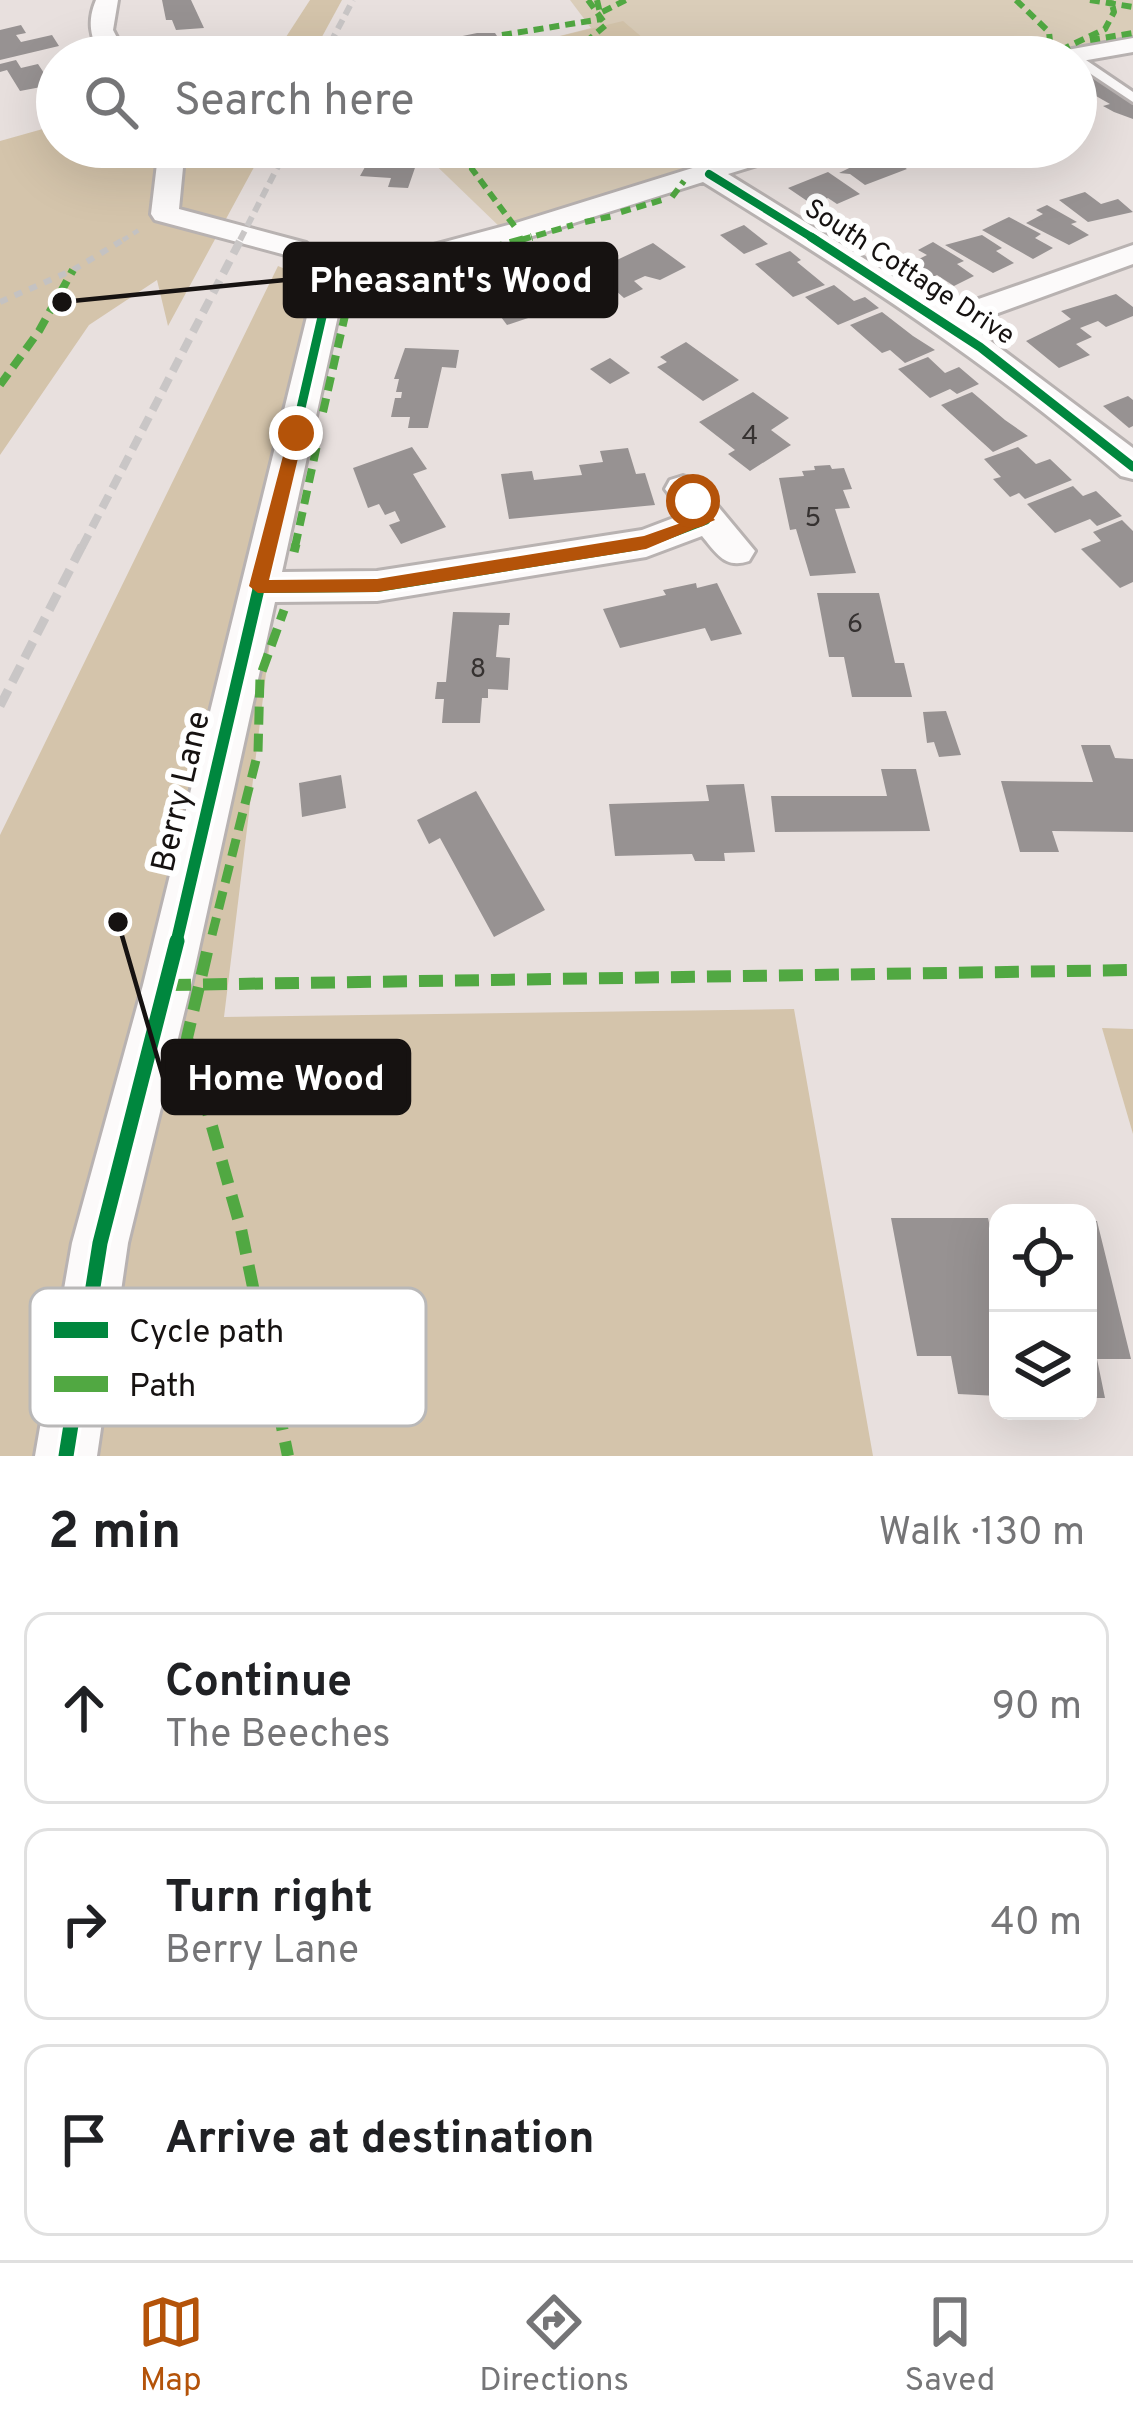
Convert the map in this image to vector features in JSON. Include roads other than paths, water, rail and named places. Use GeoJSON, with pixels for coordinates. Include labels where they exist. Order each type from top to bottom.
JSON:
{"type":"FeatureCollection","features":[{"type":"Feature","properties":{"kind":"street"},"geometry":{"type":"LineString","coordinates":[[103,36],[101,12],[107,0]]}},
{"type":"Feature","properties":{"kind":"street"},"geometry":{"type":"LineString","coordinates":[[1097,52],[1133,45]]}},
{"type":"Feature","properties":{"kind":"street"},"geometry":{"type":"LineString","coordinates":[[170,168],[165,214],[296,249],[330,282],[724,168]]}},
{"type":"Feature","properties":{"kind":"street","name":"South Cottage Drive"},"geometry":{"type":"LineString","coordinates":[[709,173],[948,321],[1082,422],[1133,467]]}},
{"type":"Feature","properties":{"kind":"street"},"geometry":{"type":"LineString","coordinates":[[948,321],[1133,254]]}},
{"type":"Feature","properties":{"kind":"street","name":"Berry Lane"},"geometry":{"type":"LineString","coordinates":[[93,1288],[330,282]]}},
{"type":"Feature","properties":{"kind":"street"},"geometry":{"type":"LineString","coordinates":[[683,489],[736,550]]}},
{"type":"Feature","properties":{"kind":"street"},"geometry":{"type":"LineString","coordinates":[[258,586],[377,586],[646,543],[706,520]]}},
{"type":"Feature","properties":{"kind":"street","name":"Berry Lane"},"geometry":{"type":"LineString","coordinates":[[66,1456],[71,1426]]}},
{"type":"Feature","properties":{"kind":"lane"},"geometry":{"type":"LineString","coordinates":[[1097,74],[1133,98]]}},
{"type":"Feature","properties":{"kind":"railway"},"geometry":{"type":"LineString","coordinates":[[334,36],[353,0]]}},
{"type":"Feature","properties":{"kind":"railway"},"geometry":{"type":"LineString","coordinates":[[240,240],[277,168]]}},
{"type":"Feature","properties":{"kind":"railway"},"geometry":{"type":"LineString","coordinates":[[82,547],[242,237]]}},
{"type":"Feature","properties":{"kind":"railway"},"geometry":{"type":"LineString","coordinates":[[0,706],[83,544]]}},
{"type":"Feature","properties":{"kind":"place","name":"Pheasant's Wood"},"geometry":{"type":"Point","coordinates":[62,302]}},
{"type":"Feature","properties":{"kind":"place","name":"Home Wood"},"geometry":{"type":"Point","coordinates":[118,922]}}]}
